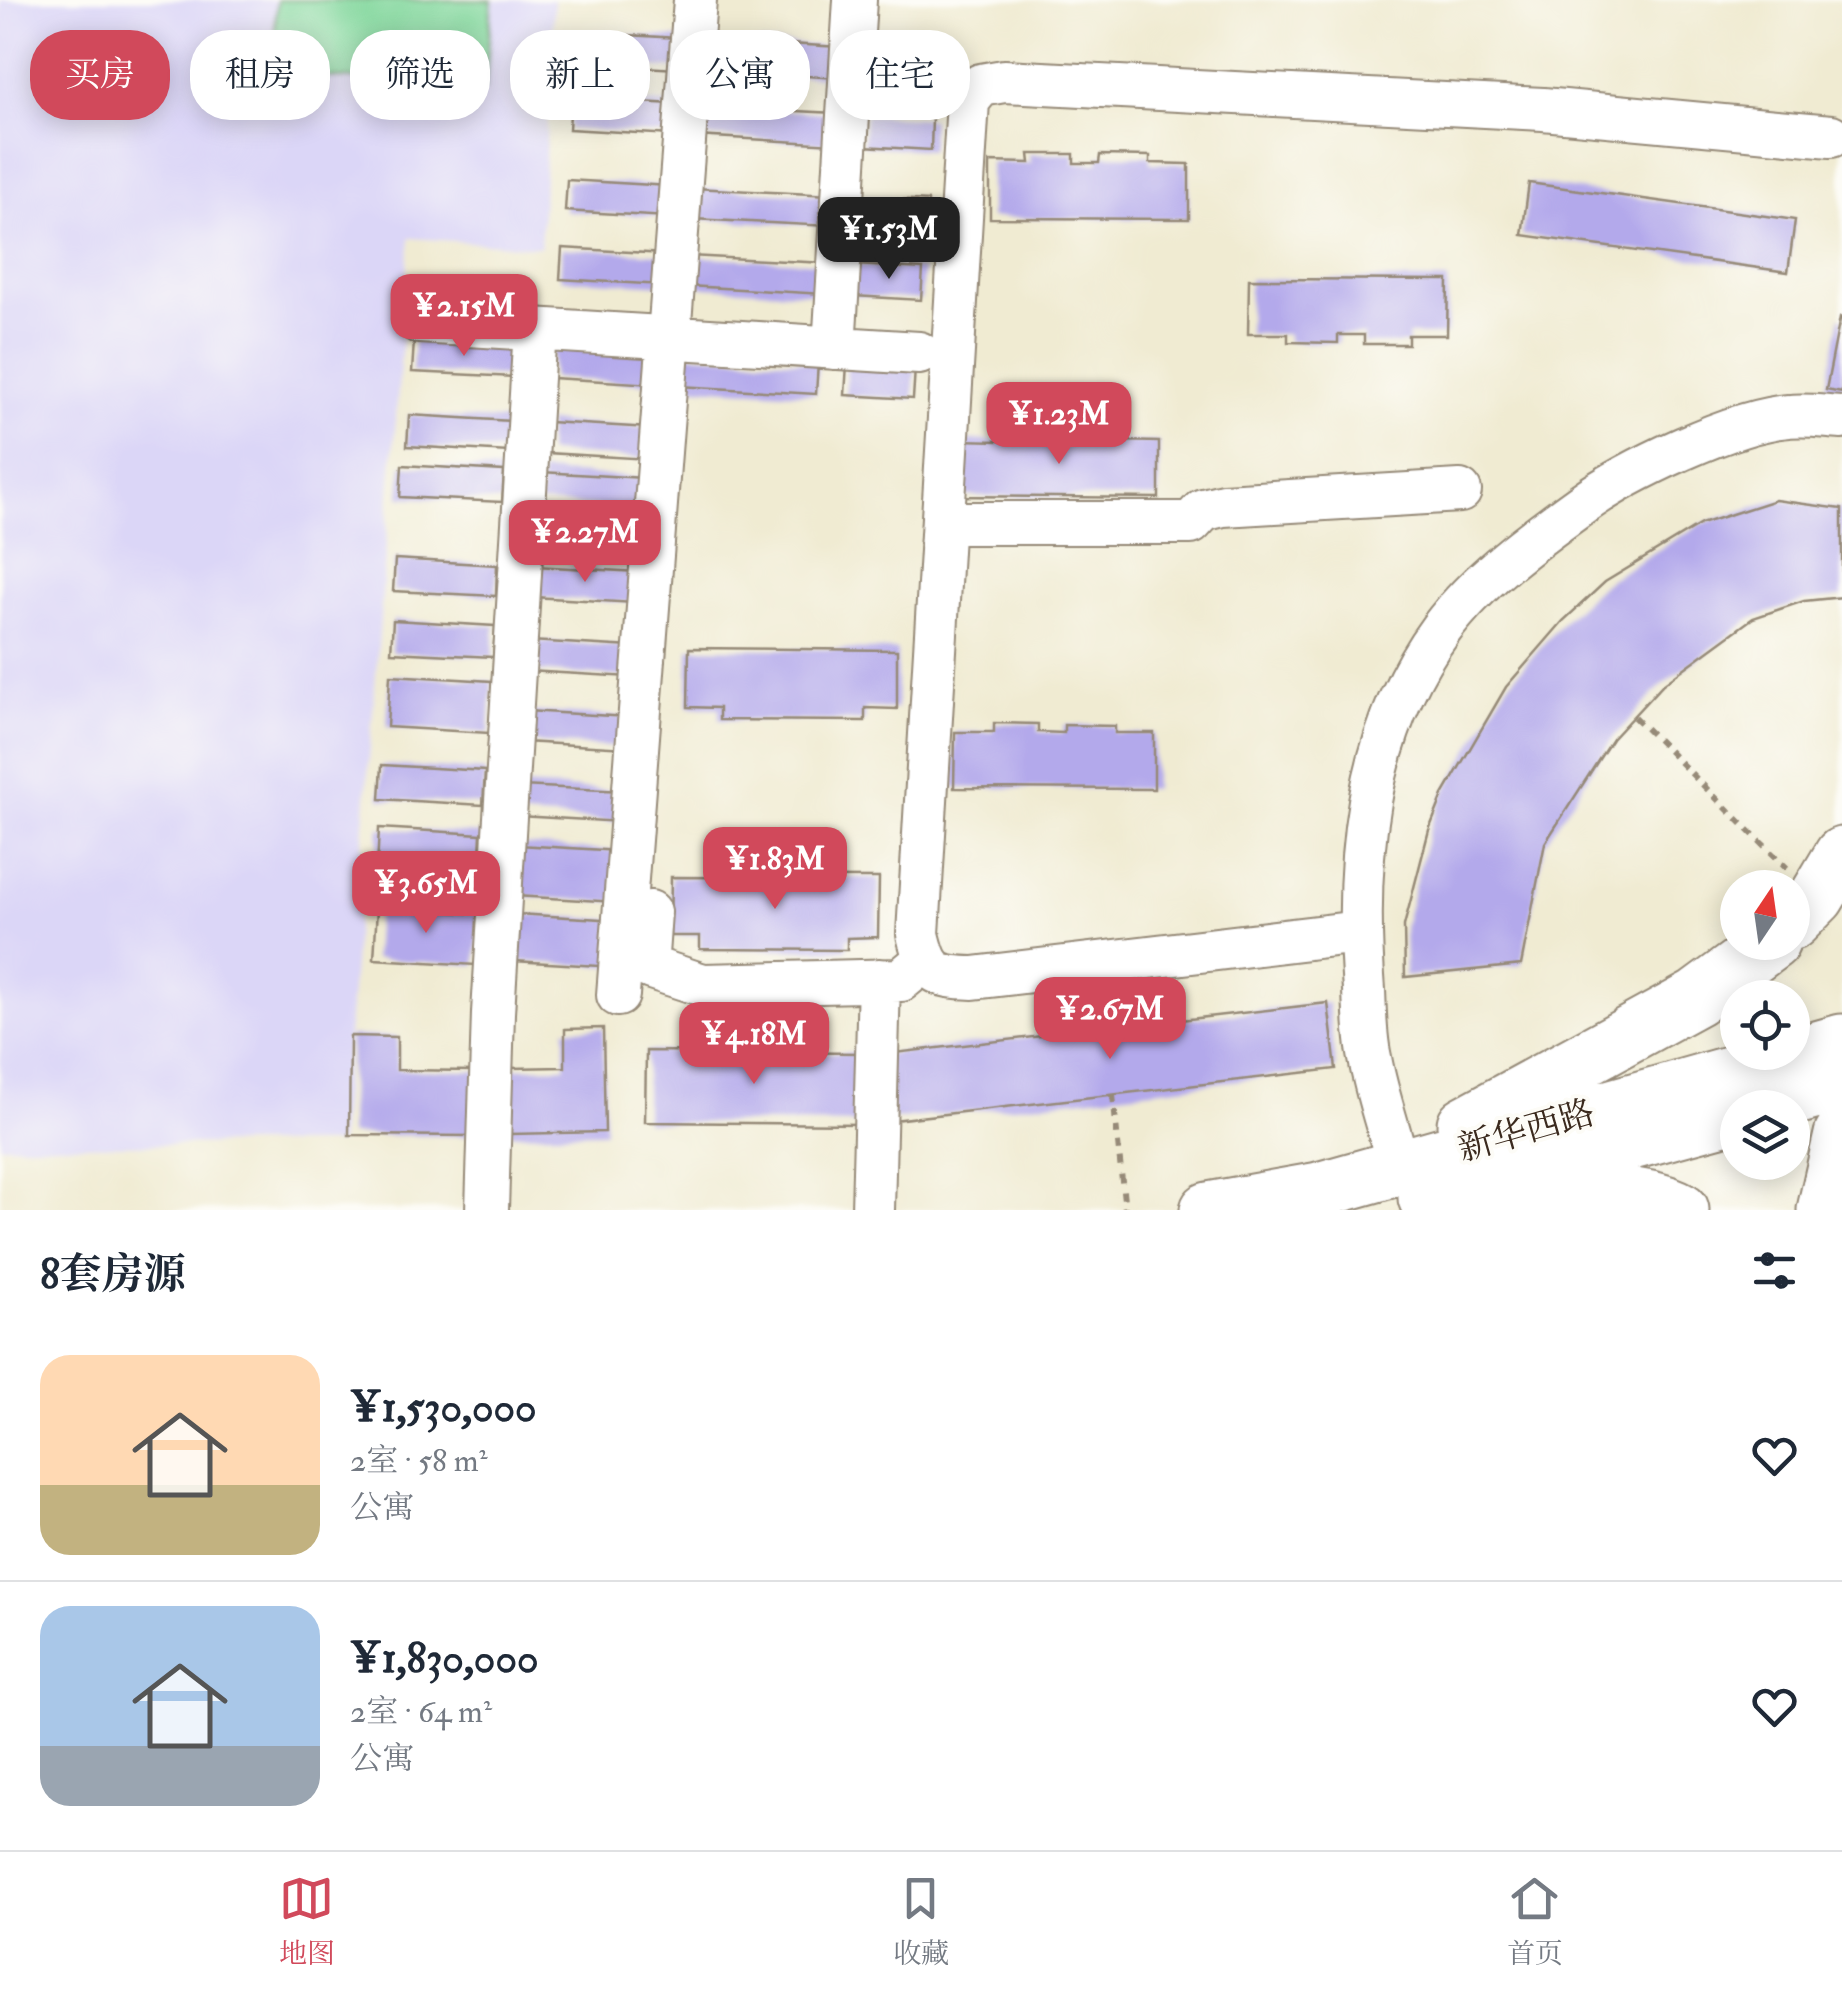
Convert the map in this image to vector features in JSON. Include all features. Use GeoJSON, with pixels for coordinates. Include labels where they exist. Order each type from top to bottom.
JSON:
{"type":"FeatureCollection","features":[{"type":"Feature","properties":{"kind":"main road"},"geometry":{"type":"LineString","coordinates":[[1384,1182],[1696,998],[1748,960]]}},
{"type":"Feature","properties":{"kind":"main road","name":"新华西路"},"geometry":{"type":"LineString","coordinates":[[1384,1182],[1842,1042]]}},
{"type":"Feature","properties":{"kind":"main road"},"geometry":{"type":"LineString","coordinates":[[1810,1093],[1842,1084]]}},
{"type":"Feature","properties":{"kind":"main road","name":"新华西路"},"geometry":{"type":"LineString","coordinates":[[1208,1210],[1384,1182],[1720,1116]]}},
{"type":"Feature","properties":{"kind":"main road"},"geometry":{"type":"LineString","coordinates":[[1825,1210],[1842,1135]]}},
{"type":"Feature","properties":{"kind":"main road"},"geometry":{"type":"LineString","coordinates":[[1437,1210],[1556,1192],[1625,1197],[1681,1210]]}},
{"type":"Feature","properties":{"kind":"lane"},"geometry":{"type":"LineString","coordinates":[[618,995],[696,0]]}},
{"type":"Feature","properties":{"kind":"lane"},"geometry":{"type":"LineString","coordinates":[[834,348],[856,0]]}},
{"type":"Feature","properties":{"kind":"lane"},"geometry":{"type":"LineString","coordinates":[[1359,932],[973,978],[936,974],[924,960],[918,934],[968,101],[982,85],[1004,80],[1523,108],[1830,136]]}},
{"type":"Feature","properties":{"kind":"lane"},"geometry":{"type":"LineString","coordinates":[[418,322],[918,354]]}},
{"type":"Feature","properties":{"kind":"lane"},"geometry":{"type":"LineString","coordinates":[[487,1210],[493,1013],[535,329]]}},
{"type":"Feature","properties":{"kind":"lane"},"geometry":{"type":"LineString","coordinates":[[1384,1182],[1359,932],[1360,865],[1373,783],[1390,726],[1441,629],[1477,588],[1618,479],[1722,435],[1786,416],[1842,418]]}},
{"type":"Feature","properties":{"kind":"lane"},"geometry":{"type":"LineString","coordinates":[[686,472],[646,954],[651,968],[703,985],[901,980],[924,960]]}},
{"type":"Feature","properties":{"kind":"lane"},"geometry":{"type":"LineString","coordinates":[[943,523],[1191,523],[1203,510],[1223,505],[1460,491]]}},
{"type":"Feature","properties":{"kind":"lane"},"geometry":{"type":"LineString","coordinates":[[873,1210],[879,980]]}},
{"type":"Feature","properties":{"kind":"path"},"geometry":{"type":"LineString","coordinates":[[1634,717],[1817,891]]}},
{"type":"Feature","properties":{"kind":"path"},"geometry":{"type":"LineString","coordinates":[[1113,1095],[1125,1210]]}},
{"type":"Feature","properties":{"kind":"shaded area"},"geometry":{"type":"Polygon","coordinates":[[[0,0],[554,0],[552,30],[510,30],[510,120],[547,120],[540,247],[410,238],[339,1144],[0,1145],[0,0]]]}},
{"type":"Feature","properties":{"kind":"green space"},"geometry":{"type":"Polygon","coordinates":[[[277,0],[492,0],[490,30],[350,30],[350,79],[330,77],[330,30],[275,30],[277,0]]]}},
{"type":"Feature","properties":{"kind":"building"},"geometry":{"type":"Polygon","coordinates":[[[650,36],[670,38],[670,69],[650,67],[650,36]]]}},
{"type":"Feature","properties":{"kind":"building"},"geometry":{"type":"Polygon","coordinates":[[[810,45],[830,46],[830,77],[810,76],[810,45]]]}},
{"type":"Feature","properties":{"kind":"building"},"geometry":{"type":"Polygon","coordinates":[[[650,103],[670,104],[672,135],[569,129],[570,120],[650,120],[650,103]]]}},
{"type":"Feature","properties":{"kind":"building"},"geometry":{"type":"Polygon","coordinates":[[[810,112],[830,113],[830,120],[835,120],[834,144],[696,136],[697,120],[810,120],[810,112]]]}},
{"type":"Feature","properties":{"kind":"building"},"geometry":{"type":"Polygon","coordinates":[[[865,120],[932,120],[931,150],[863,146],[865,120]]]}},
{"type":"Feature","properties":{"kind":"building"},"geometry":{"type":"Polygon","coordinates":[[[1029,154],[1074,154],[1074,163],[1099,163],[1100,155],[1150,156],[1150,163],[1189,164],[1189,219],[990,218],[990,162],[1030,163],[1029,154]]]}},
{"type":"Feature","properties":{"kind":"building"},"geometry":{"type":"Polygon","coordinates":[[[567,180],[669,186],[668,217],[565,211],[567,180]]]}},
{"type":"Feature","properties":{"kind":"building"},"geometry":{"type":"Polygon","coordinates":[[[1529,183],[1795,220],[1788,272],[1522,235],[1529,183]]]}},
{"type":"Feature","properties":{"kind":"building"},"geometry":{"type":"Polygon","coordinates":[[[694,188],[831,195],[829,226],[693,219],[694,188]]]}},
{"type":"Feature","properties":{"kind":"building"},"geometry":{"type":"Polygon","coordinates":[[[861,197],[928,201],[927,232],[859,228],[861,197]]]}},
{"type":"Feature","properties":{"kind":"building"},"geometry":{"type":"Polygon","coordinates":[[[562,248],[664,254],[663,285],[560,279],[562,248]]]}},
{"type":"Feature","properties":{"kind":"building"},"geometry":{"type":"Polygon","coordinates":[[[689,256],[826,263],[824,294],[688,286],[689,256]]]}},
{"type":"Feature","properties":{"kind":"building"},"geometry":{"type":"Polygon","coordinates":[[[856,265],[923,269],[921,300],[854,296],[856,265]]]}},
{"type":"Feature","properties":{"kind":"building"},"geometry":{"type":"Polygon","coordinates":[[[1249,279],[1448,280],[1447,335],[1408,335],[1408,344],[1364,344],[1364,335],[1338,335],[1338,343],[1288,342],[1288,334],[1248,334],[1249,279]]]}},
{"type":"Feature","properties":{"kind":"building"},"geometry":{"type":"Polygon","coordinates":[[[1842,318],[1842,393],[1826,390],[1842,318]]]}},
{"type":"Feature","properties":{"kind":"building"},"geometry":{"type":"Polygon","coordinates":[[[414,341],[516,347],[515,377],[412,372],[414,341]]]}},
{"type":"Feature","properties":{"kind":"building"},"geometry":{"type":"Polygon","coordinates":[[[553,347],[656,353],[654,384],[552,378],[553,347]]]}},
{"type":"Feature","properties":{"kind":"building"},"geometry":{"type":"Polygon","coordinates":[[[681,354],[818,362],[816,394],[679,386],[681,354]]]}},
{"type":"Feature","properties":{"kind":"building"},"geometry":{"type":"Polygon","coordinates":[[[847,364],[915,368],[913,399],[845,395],[847,364]]]}},
{"type":"Feature","properties":{"kind":"building"},"geometry":{"type":"Polygon","coordinates":[[[409,415],[511,421],[509,452],[407,446],[409,415]]]}},
{"type":"Feature","properties":{"kind":"building"},"geometry":{"type":"Polygon","coordinates":[[[548,422],[650,428],[649,459],[547,453],[548,422]]]}},
{"type":"Feature","properties":{"kind":"building"},"geometry":{"type":"Polygon","coordinates":[[[999,432],[1043,432],[1043,441],[1069,441],[1069,434],[1120,434],[1120,441],[1159,442],[1159,498],[959,496],[960,440],[999,441],[999,432]]]}},
{"type":"Feature","properties":{"kind":"building"},"geometry":{"type":"Polygon","coordinates":[[[402,465],[504,471],[502,502],[400,497],[402,465]]]}},
{"type":"Feature","properties":{"kind":"building"},"geometry":{"type":"Polygon","coordinates":[[[541,472],[644,478],[642,509],[540,503],[541,472]]]}},
{"type":"Feature","properties":{"kind":"building"},"geometry":{"type":"Polygon","coordinates":[[[1775,500],[1842,509],[1842,597],[1804,601],[1753,618],[1663,684],[1612,739],[1545,843],[1521,965],[1405,977],[1404,926],[1429,830],[1443,795],[1506,687],[1563,621],[1605,582],[1701,524],[1775,500]]]}},
{"type":"Feature","properties":{"kind":"building"},"geometry":{"type":"Polygon","coordinates":[[[395,559],[497,565],[496,596],[393,591],[395,559]]]}},
{"type":"Feature","properties":{"kind":"building"},"geometry":{"type":"Polygon","coordinates":[[[535,566],[637,572],[635,603],[533,597],[535,566]]]}},
{"type":"Feature","properties":{"kind":"building"},"geometry":{"type":"Polygon","coordinates":[[[393,620],[495,626],[493,657],[391,652],[393,620]]]}},
{"type":"Feature","properties":{"kind":"building"},"geometry":{"type":"Polygon","coordinates":[[[530,641],[632,647],[630,677],[528,671],[530,641]]]}},
{"type":"Feature","properties":{"kind":"building"},"geometry":{"type":"Polygon","coordinates":[[[689,648],[897,650],[897,709],[865,708],[865,721],[719,720],[719,708],[688,707],[689,648]]]}},
{"type":"Feature","properties":{"kind":"building"},"geometry":{"type":"Polygon","coordinates":[[[390,675],[492,681],[489,733],[387,727],[390,675]]]}},
{"type":"Feature","properties":{"kind":"building"},"geometry":{"type":"Polygon","coordinates":[[[526,711],[628,717],[626,748],[524,742],[526,711]]]}},
{"type":"Feature","properties":{"kind":"building"},"geometry":{"type":"Polygon","coordinates":[[[994,723],[1038,724],[1038,732],[1064,733],[1064,725],[1115,726],[1115,733],[1154,733],[1154,789],[954,788],[955,732],[994,732],[994,723]]]}},
{"type":"Feature","properties":{"kind":"building"},"geometry":{"type":"Polygon","coordinates":[[[382,765],[485,771],[483,805],[380,799],[382,765]]]}},
{"type":"Feature","properties":{"kind":"building"},"geometry":{"type":"Polygon","coordinates":[[[521,786],[623,791],[622,822],[519,816],[521,786]]]}},
{"type":"Feature","properties":{"kind":"building"},"geometry":{"type":"Polygon","coordinates":[[[379,828],[481,834],[478,895],[376,889],[379,828]]]}},
{"type":"Feature","properties":{"kind":"building"},"geometry":{"type":"Polygon","coordinates":[[[518,845],[620,851],[617,902],[515,896],[518,845]]]}},
{"type":"Feature","properties":{"kind":"building"},"geometry":{"type":"Polygon","coordinates":[[[671,877],[879,878],[878,937],[847,938],[847,950],[700,949],[700,936],[670,936],[671,877]]]}},
{"type":"Feature","properties":{"kind":"building"},"geometry":{"type":"Polygon","coordinates":[[[377,908],[479,914],[476,965],[374,959],[377,908]]]}},
{"type":"Feature","properties":{"kind":"building"},"geometry":{"type":"Polygon","coordinates":[[[516,914],[618,920],[616,967],[514,961],[516,914]]]}},
{"type":"Feature","properties":{"kind":"building"},"geometry":{"type":"Polygon","coordinates":[[[1328,1003],[1336,1069],[893,1120],[885,1054],[1328,1003]]]}},
{"type":"Feature","properties":{"kind":"building"},"geometry":{"type":"Polygon","coordinates":[[[603,1028],[605,1132],[510,1134],[509,1068],[565,1067],[565,1029],[603,1028]]]}},
{"type":"Feature","properties":{"kind":"building"},"geometry":{"type":"Polygon","coordinates":[[[350,1036],[397,1037],[397,1070],[477,1071],[476,1136],[349,1135],[350,1036]]]}},
{"type":"Feature","properties":{"kind":"building"},"geometry":{"type":"Polygon","coordinates":[[[646,1051],[863,1053],[862,1124],[645,1122],[646,1051]]]}}]}
